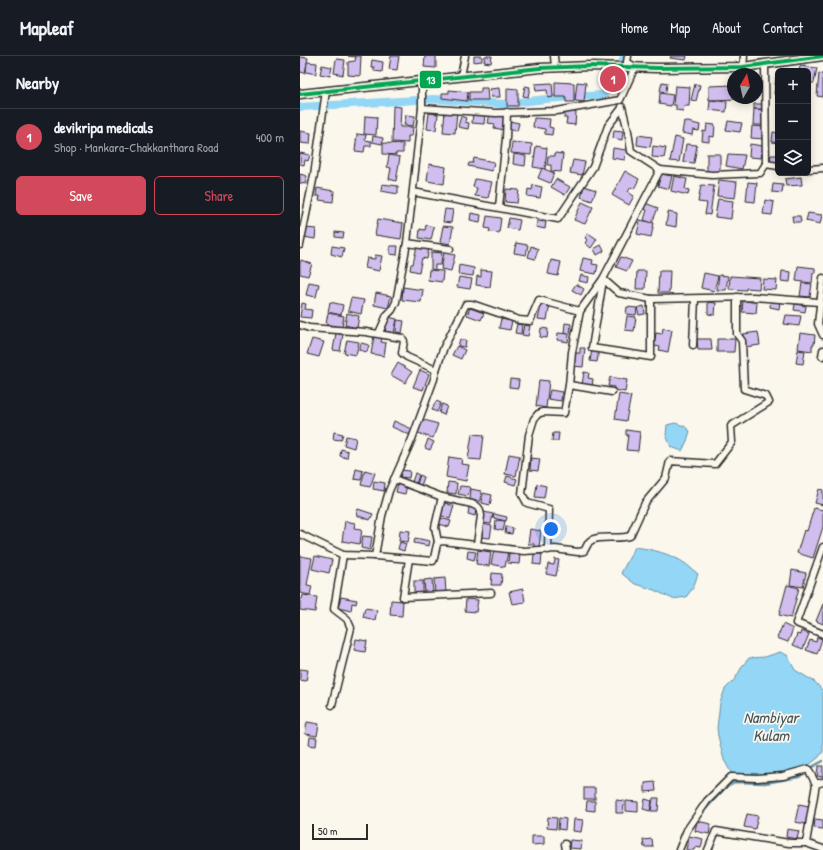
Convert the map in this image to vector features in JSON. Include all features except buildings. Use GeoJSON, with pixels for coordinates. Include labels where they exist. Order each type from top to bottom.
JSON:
{"type":"FeatureCollection","features":[{"type":"Feature","properties":{"kind":"main road"},"geometry":{"type":"LineString","coordinates":[[300,94],[555,67],[743,67],[823,56]]}},
{"type":"Feature","properties":{"kind":"street"},"geometry":{"type":"LineString","coordinates":[[461,76],[465,56]]}},
{"type":"Feature","properties":{"kind":"street"},"geometry":{"type":"LineString","coordinates":[[554,56],[555,67]]}},
{"type":"Feature","properties":{"kind":"street"},"geometry":{"type":"LineString","coordinates":[[628,56],[627,62],[635,67],[620,100],[628,131],[631,151],[660,170],[712,175],[760,173],[766,164],[765,65]]}},
{"type":"Feature","properties":{"kind":"street"},"geometry":{"type":"LineString","coordinates":[[743,67],[744,56]]}},
{"type":"Feature","properties":{"kind":"street"},"geometry":{"type":"LineString","coordinates":[[379,333],[387,315],[392,310],[396,302],[407,243],[422,106],[422,80]]}},
{"type":"Feature","properties":{"kind":"street"},"geometry":{"type":"LineString","coordinates":[[300,245],[314,175],[326,91]]}},
{"type":"Feature","properties":{"kind":"street"},"geometry":{"type":"LineString","coordinates":[[422,106],[507,112],[557,111],[620,100]]}},
{"type":"Feature","properties":{"kind":"street"},"geometry":{"type":"LineString","coordinates":[[413,192],[558,219],[593,167],[608,126],[622,108]]}},
{"type":"Feature","properties":{"kind":"street"},"geometry":{"type":"LineString","coordinates":[[499,207],[507,112]]}},
{"type":"Feature","properties":{"kind":"street"},"geometry":{"type":"LineString","coordinates":[[766,164],[775,166]]}},
{"type":"Feature","properties":{"kind":"street"},"geometry":{"type":"LineString","coordinates":[[811,169],[823,168]]}},
{"type":"Feature","properties":{"kind":"street"},"geometry":{"type":"LineString","coordinates":[[548,550],[549,509],[527,503],[522,494],[529,435],[534,419],[538,414],[543,412],[564,412],[569,385],[572,352],[580,311],[603,279],[660,170]]}},
{"type":"Feature","properties":{"kind":"street"},"geometry":{"type":"LineString","coordinates":[[407,243],[450,250]]}},
{"type":"Feature","properties":{"kind":"street"},"geometry":{"type":"LineString","coordinates":[[823,278],[819,302],[818,324],[823,335]]}},
{"type":"Feature","properties":{"kind":"street"},"geometry":{"type":"LineString","coordinates":[[603,279],[618,292],[651,299],[754,297],[819,302]]}},
{"type":"Feature","properties":{"kind":"street"},"geometry":{"type":"LineString","coordinates":[[603,279],[592,348],[651,357],[651,299]]}},
{"type":"Feature","properties":{"kind":"street"},"geometry":{"type":"LineString","coordinates":[[438,542],[443,541],[477,544],[524,551],[555,549],[578,552],[584,551],[589,542],[593,539],[624,538],[630,536],[645,503],[666,478],[670,460],[715,464],[732,442],[731,426],[769,402],[766,396],[744,389],[742,341],[737,334],[737,297]]}},
{"type":"Feature","properties":{"kind":"street"},"geometry":{"type":"LineString","coordinates":[[693,345],[695,299]]}},
{"type":"Feature","properties":{"kind":"street"},"geometry":{"type":"LineString","coordinates":[[375,556],[389,491],[412,440],[444,347],[466,304],[472,304],[519,320],[530,321],[539,300],[580,311]]}},
{"type":"Feature","properties":{"kind":"street"},"geometry":{"type":"LineString","coordinates":[[300,325],[309,328],[379,333],[402,338],[404,341],[402,353],[407,357],[436,370]]}},
{"type":"Feature","properties":{"kind":"street"},"geometry":{"type":"LineString","coordinates":[[569,385],[612,392]]}},
{"type":"Feature","properties":{"kind":"street"},"geometry":{"type":"LineString","coordinates":[[394,479],[442,497],[472,504],[478,507],[481,516],[477,544]]}},
{"type":"Feature","properties":{"kind":"street"},"geometry":{"type":"LineString","coordinates":[[300,534],[343,555],[433,561],[438,542],[435,527],[442,497]]}},
{"type":"Feature","properties":{"kind":"street"},"geometry":{"type":"LineString","coordinates":[[823,548],[796,623],[823,634]]}},
{"type":"Feature","properties":{"kind":"street"},"geometry":{"type":"LineString","coordinates":[[332,705],[351,628],[347,618],[334,609],[343,555]]}},
{"type":"Feature","properties":{"kind":"street"},"geometry":{"type":"LineString","coordinates":[[409,559],[403,597],[491,593]]}},
{"type":"Feature","properties":{"kind":"street"},"geometry":{"type":"LineString","coordinates":[[679,850],[687,830],[707,801],[731,777],[757,778],[783,776],[808,769],[816,784],[806,843]]}},
{"type":"Feature","properties":{"kind":"street"},"geometry":{"type":"LineString","coordinates":[[816,784],[823,782]]}},
{"type":"Feature","properties":{"kind":"street"},"geometry":{"type":"LineString","coordinates":[[708,850],[716,831],[789,843],[806,843],[823,849]]}},
{"type":"Feature","properties":{"kind":"water"},"geometry":{"type":"Polygon","coordinates":[[[675,423],[684,426],[690,431],[682,451],[671,447],[666,435],[667,425],[675,423]]]}},
{"type":"Feature","properties":{"kind":"water"},"geometry":{"type":"Polygon","coordinates":[[[635,547],[674,557],[686,564],[698,574],[693,588],[686,597],[673,599],[654,590],[635,584],[621,573],[635,547]]]}},
{"type":"Feature","properties":{"kind":"water","name":"Nambiyar Kulam"},"geometry":{"type":"Polygon","coordinates":[[[780,652],[787,655],[795,670],[815,682],[823,691],[823,752],[805,768],[787,777],[733,776],[724,760],[717,728],[720,703],[725,689],[735,679],[749,658],[765,657],[780,652]]]}},
{"type":"Feature","properties":{"kind":"waterway"},"geometry":{"type":"LineString","coordinates":[[623,60],[624,56]]}},
{"type":"Feature","properties":{"kind":"waterway"},"geometry":{"type":"LineString","coordinates":[[300,107],[434,99],[504,104],[602,95],[617,82],[620,73]]}},
{"type":"Feature","properties":{"kind":"waterway"},"geometry":{"type":"LineString","coordinates":[[812,767],[823,761]]}},
{"type":"Feature","properties":{"kind":"waterway"},"geometry":{"type":"LineString","coordinates":[[702,813],[727,786],[735,782],[765,783],[799,777],[803,774]]}},
{"type":"Feature","properties":{"kind":"transit line","name":"13"},"geometry":{"type":"LineString","coordinates":[[300,94],[540,68],[591,66],[657,68],[743,67],[823,56]]}},
{"type":"Feature","properties":{"kind":"place","name":"devikripa medicals"},"geometry":{"type":"Point","coordinates":[613,79]}}]}
